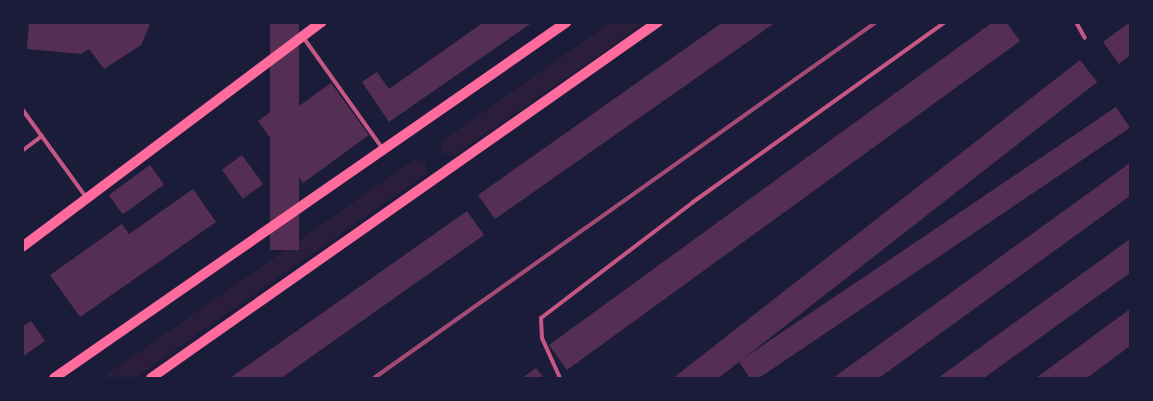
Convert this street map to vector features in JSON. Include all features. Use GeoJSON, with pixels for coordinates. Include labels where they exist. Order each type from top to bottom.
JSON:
{"type":"FeatureCollection","features":[{"type":"Feature","properties":{"kind":"main road"},"geometry":{"type":"LineString","coordinates":[[22,247],[322,22]]}},
{"type":"Feature","properties":{"kind":"main road"},"geometry":{"type":"LineString","coordinates":[[54,378],[567,22]]}},
{"type":"Feature","properties":{"kind":"main road"},"geometry":{"type":"LineString","coordinates":[[151,378],[658,22]]}},
{"type":"Feature","properties":{"kind":"lane"},"geometry":{"type":"LineString","coordinates":[[560,378],[542,338],[541,318],[702,196],[945,22]]}},
{"type":"Feature","properties":{"kind":"lane"},"geometry":{"type":"LineString","coordinates":[[1076,22],[1085,38]]}},
{"type":"Feature","properties":{"kind":"lane"},"geometry":{"type":"LineString","coordinates":[[303,37],[384,150]]}},
{"type":"Feature","properties":{"kind":"lane"},"geometry":{"type":"LineString","coordinates":[[22,110],[88,199]]}},
{"type":"Feature","properties":{"kind":"lane"},"geometry":{"type":"LineString","coordinates":[[22,151],[42,136]]}},
{"type":"Feature","properties":{"kind":"shaded area"},"geometry":{"type":"Polygon","coordinates":[[[611,22],[645,23],[453,157],[443,153],[442,141],[611,22]]]}},
{"type":"Feature","properties":{"kind":"shaded area"},"geometry":{"type":"Polygon","coordinates":[[[415,159],[426,164],[426,174],[135,378],[102,378],[415,159]]]}},
{"type":"Feature","properties":{"kind":"building"},"geometry":{"type":"Polygon","coordinates":[[[29,22],[151,22],[141,45],[104,69],[89,49],[81,54],[27,49],[29,22]]]}},
{"type":"Feature","properties":{"kind":"building"},"geometry":{"type":"Polygon","coordinates":[[[270,22],[299,22],[299,250],[270,250],[270,22]]]}},
{"type":"Feature","properties":{"kind":"building"},"geometry":{"type":"Polygon","coordinates":[[[484,22],[533,22],[389,122],[362,82],[377,72],[389,89],[484,22]]]}},
{"type":"Feature","properties":{"kind":"building"},"geometry":{"type":"Polygon","coordinates":[[[723,22],[776,22],[495,219],[478,195],[723,22]]]}},
{"type":"Feature","properties":{"kind":"building"},"geometry":{"type":"Polygon","coordinates":[[[993,22],[1006,22],[1020,41],[567,370],[549,345],[993,22]]]}},
{"type":"Feature","properties":{"kind":"building"},"geometry":{"type":"Polygon","coordinates":[[[1130,22],[1130,55],[1119,64],[1103,42],[1130,22]]]}},
{"type":"Feature","properties":{"kind":"building"},"geometry":{"type":"Polygon","coordinates":[[[1080,60],[1097,82],[718,378],[673,378],[1080,60]]]}},
{"type":"Feature","properties":{"kind":"building"},"geometry":{"type":"Polygon","coordinates":[[[331,83],[369,135],[303,183],[258,121],[285,101],[292,111],[331,83]]]}},
{"type":"Feature","properties":{"kind":"building"},"geometry":{"type":"Polygon","coordinates":[[[1116,107],[1130,128],[759,378],[750,378],[739,361],[1116,107]]]}},
{"type":"Feature","properties":{"kind":"building"},"geometry":{"type":"Polygon","coordinates":[[[242,155],[263,184],[243,199],[222,170],[242,155]]]}},
{"type":"Feature","properties":{"kind":"building"},"geometry":{"type":"Polygon","coordinates":[[[1130,163],[1130,196],[879,378],[833,378],[1130,163]]]}},
{"type":"Feature","properties":{"kind":"building"},"geometry":{"type":"Polygon","coordinates":[[[150,165],[164,184],[123,214],[109,195],[150,165]]]}},
{"type":"Feature","properties":{"kind":"building"},"geometry":{"type":"Polygon","coordinates":[[[193,189],[216,222],[80,317],[50,275],[122,224],[129,234],[193,189]]]}},
{"type":"Feature","properties":{"kind":"building"},"geometry":{"type":"Polygon","coordinates":[[[467,211],[484,235],[281,378],[230,378],[467,211]]]}},
{"type":"Feature","properties":{"kind":"building"},"geometry":{"type":"Polygon","coordinates":[[[1130,239],[1130,273],[984,378],[938,378],[1130,239]]]}},
{"type":"Feature","properties":{"kind":"building"},"geometry":{"type":"Polygon","coordinates":[[[1130,309],[1130,346],[1087,378],[1036,378],[1130,309]]]}},
{"type":"Feature","properties":{"kind":"building"},"geometry":{"type":"Polygon","coordinates":[[[31,321],[45,341],[22,357],[22,327],[31,321]]]}},
{"type":"Feature","properties":{"kind":"building"},"geometry":{"type":"Polygon","coordinates":[[[536,368],[544,378],[522,378],[536,368]]]}},
{"type":"Feature","properties":{"kind":"railway"},"geometry":{"type":"LineString","coordinates":[[374,378],[876,22]]}}]}
